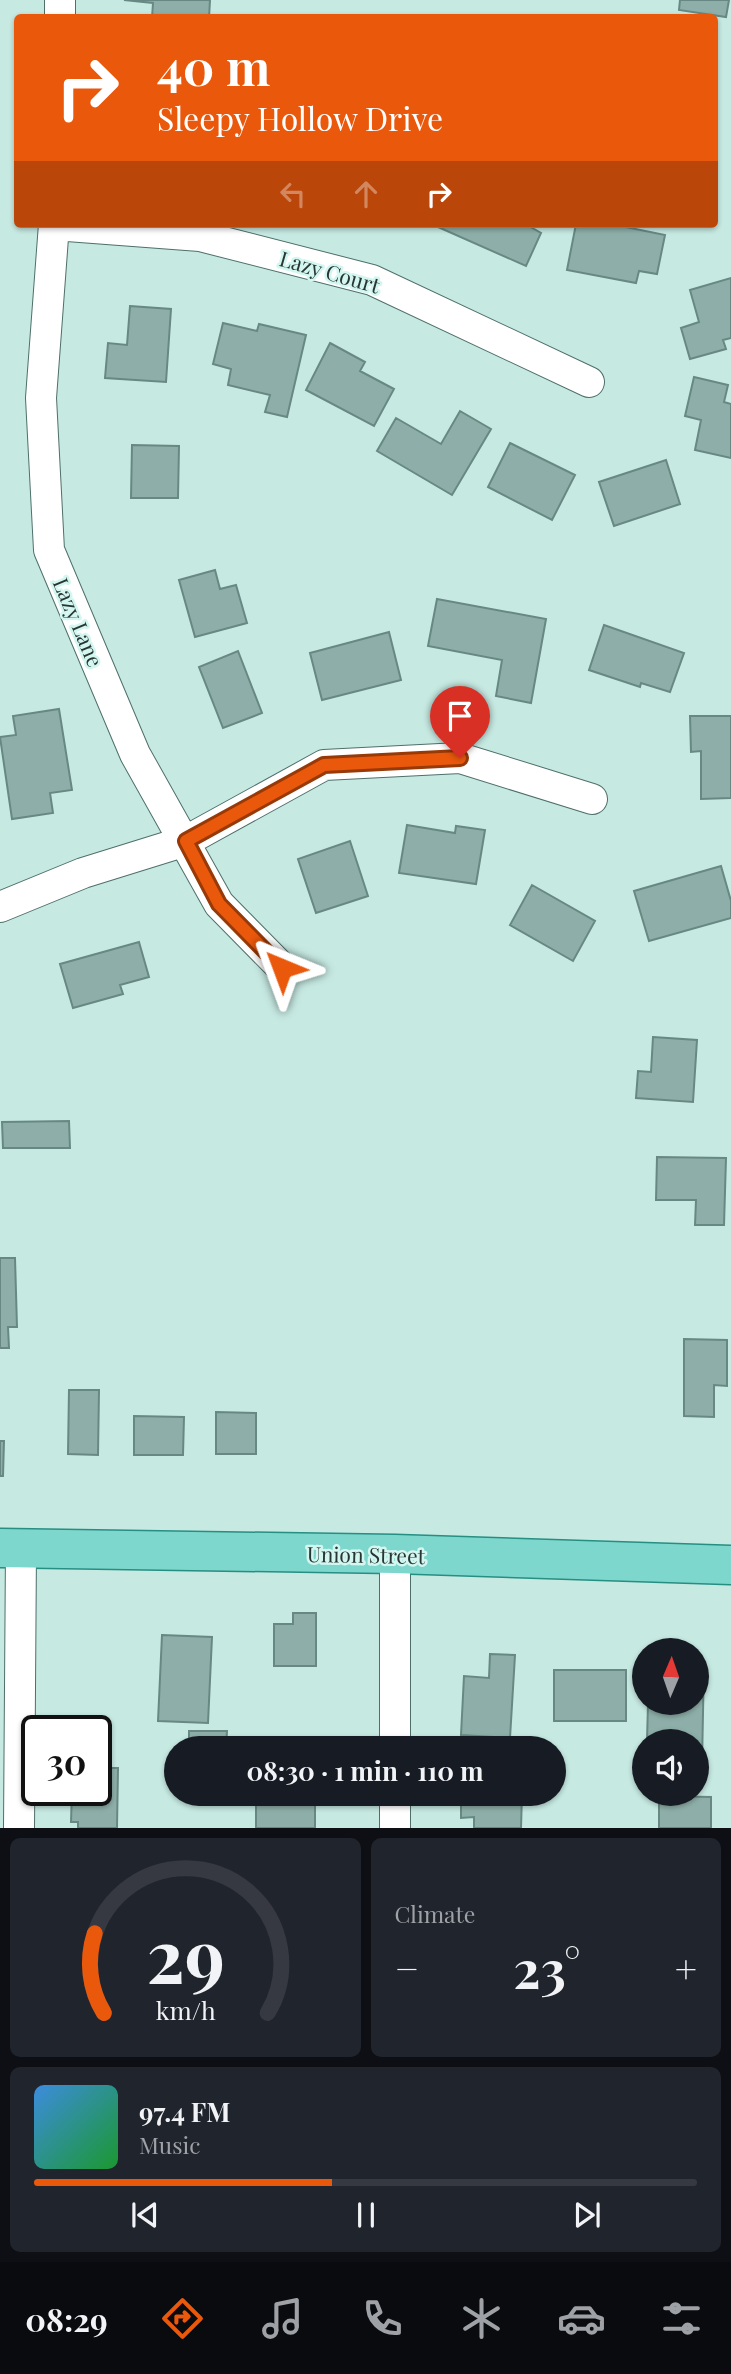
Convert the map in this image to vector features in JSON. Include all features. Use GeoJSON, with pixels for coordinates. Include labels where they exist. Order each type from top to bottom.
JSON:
{"type":"FeatureCollection","features":[{"type":"Feature","properties":{"kind":"main road","name":"Union Street"},"geometry":{"type":"LineString","coordinates":[[11,1548],[395,1554],[731,1565]]}},
{"type":"Feature","properties":{"kind":"street","name":"Lazy Lane"},"geometry":{"type":"LineString","coordinates":[[54,228],[41,398],[49,551],[135,754],[219,904],[282,968]]}},
{"type":"Feature","properties":{"kind":"street","name":"Lazy Court"},"geometry":{"type":"LineString","coordinates":[[103,228],[200,236],[372,280],[589,382]]}},
{"type":"Feature","properties":{"kind":"street"},"geometry":{"type":"LineString","coordinates":[[0,907],[83,873],[186,841],[324,765],[460,758],[592,799]]}},
{"type":"Feature","properties":{"kind":"street"},"geometry":{"type":"LineString","coordinates":[[11,1548],[19,1828]]}},
{"type":"Feature","properties":{"kind":"street"},"geometry":{"type":"LineString","coordinates":[[395,1554],[395,1736]]}},
{"type":"Feature","properties":{"kind":"street"},"geometry":{"type":"LineString","coordinates":[[395,1806],[395,1828]]}},
{"type":"Feature","properties":{"kind":"building"},"geometry":{"type":"Polygon","coordinates":[[[124,0],[210,0],[209,14],[152,14],[153,3],[124,0]]]}},
{"type":"Feature","properties":{"kind":"building"},"geometry":{"type":"Polygon","coordinates":[[[680,0],[729,0],[726,17],[679,10],[680,0]]]}},
{"type":"Feature","properties":{"kind":"building"},"geometry":{"type":"Polygon","coordinates":[[[440,228],[532,228],[541,233],[526,266],[440,228]]]}},
{"type":"Feature","properties":{"kind":"building"},"geometry":{"type":"Polygon","coordinates":[[[575,228],[631,228],[665,235],[657,274],[639,271],[636,283],[567,270],[575,228]]]}},
{"type":"Feature","properties":{"kind":"building"},"geometry":{"type":"Polygon","coordinates":[[[731,278],[731,338],[723,340],[726,349],[690,359],[681,328],[699,322],[690,290],[731,278]]]}},
{"type":"Feature","properties":{"kind":"building"},"geometry":{"type":"Polygon","coordinates":[[[130,306],[171,309],[166,382],[105,378],[108,343],[127,345],[130,306]]]}},
{"type":"Feature","properties":{"kind":"building"},"geometry":{"type":"Polygon","coordinates":[[[223,323],[257,331],[259,324],[306,335],[287,417],[265,412],[270,395],[228,385],[231,369],[213,364],[223,323]]]}},
{"type":"Feature","properties":{"kind":"building"},"geometry":{"type":"Polygon","coordinates":[[[330,343],[365,362],[360,371],[394,389],[374,426],[306,390],[330,343]]]}},
{"type":"Feature","properties":{"kind":"building"},"geometry":{"type":"Polygon","coordinates":[[[694,377],[728,385],[724,402],[731,404],[731,458],[695,450],[701,420],[685,416],[694,377]]]}},
{"type":"Feature","properties":{"kind":"building"},"geometry":{"type":"Polygon","coordinates":[[[460,411],[491,429],[452,495],[377,451],[396,418],[441,444],[460,411]]]}},
{"type":"Feature","properties":{"kind":"building"},"geometry":{"type":"Polygon","coordinates":[[[510,443],[575,475],[552,520],[488,487],[510,443]]]}},
{"type":"Feature","properties":{"kind":"building"},"geometry":{"type":"Polygon","coordinates":[[[132,445],[179,446],[178,498],[131,498],[132,445]]]}},
{"type":"Feature","properties":{"kind":"building"},"geometry":{"type":"Polygon","coordinates":[[[666,460],[680,504],[614,526],[599,482],[666,460]]]}},
{"type":"Feature","properties":{"kind":"building"},"geometry":{"type":"Polygon","coordinates":[[[215,570],[220,589],[236,585],[247,623],[195,637],[179,580],[215,570]]]}},
{"type":"Feature","properties":{"kind":"building"},"geometry":{"type":"Polygon","coordinates":[[[437,599],[546,619],[531,703],[496,696],[502,660],[428,646],[437,599]]]}},
{"type":"Feature","properties":{"kind":"building"},"geometry":{"type":"Polygon","coordinates":[[[604,625],[684,653],[670,692],[641,683],[640,687],[589,670],[604,625]]]}},
{"type":"Feature","properties":{"kind":"building"},"geometry":{"type":"Polygon","coordinates":[[[389,632],[401,680],[322,700],[310,653],[389,632]]]}},
{"type":"Feature","properties":{"kind":"building"},"geometry":{"type":"Polygon","coordinates":[[[238,651],[262,713],[223,728],[199,667],[238,651]]]}},
{"type":"Feature","properties":{"kind":"building"},"geometry":{"type":"Polygon","coordinates":[[[59,709],[72,790],[50,793],[53,813],[12,819],[0,737],[16,735],[13,716],[59,709]]]}},
{"type":"Feature","properties":{"kind":"building"},"geometry":{"type":"Polygon","coordinates":[[[690,716],[731,716],[731,798],[701,799],[701,751],[691,752],[690,716]]]}},
{"type":"Feature","properties":{"kind":"building"},"geometry":{"type":"Polygon","coordinates":[[[407,825],[455,833],[456,826],[485,830],[476,884],[399,873],[407,825]]]}},
{"type":"Feature","properties":{"kind":"building"},"geometry":{"type":"Polygon","coordinates":[[[350,841],[368,896],[316,913],[298,859],[350,841]]]}},
{"type":"Feature","properties":{"kind":"building"},"geometry":{"type":"Polygon","coordinates":[[[721,866],[731,901],[731,918],[649,941],[634,891],[721,866]]]}},
{"type":"Feature","properties":{"kind":"building"},"geometry":{"type":"Polygon","coordinates":[[[532,885],[595,921],[573,961],[510,925],[532,885]]]}},
{"type":"Feature","properties":{"kind":"building"},"geometry":{"type":"Polygon","coordinates":[[[139,942],[149,977],[120,985],[123,994],[73,1008],[60,964],[139,942]]]}},
{"type":"Feature","properties":{"kind":"building"},"geometry":{"type":"Polygon","coordinates":[[[653,1037],[697,1040],[693,1102],[636,1098],[638,1071],[651,1072],[653,1037]]]}},
{"type":"Feature","properties":{"kind":"building"},"geometry":{"type":"Polygon","coordinates":[[[69,1121],[70,1148],[3,1148],[2,1122],[69,1121]]]}},
{"type":"Feature","properties":{"kind":"building"},"geometry":{"type":"Polygon","coordinates":[[[657,1157],[726,1158],[724,1225],[695,1225],[696,1200],[656,1200],[657,1157]]]}},
{"type":"Feature","properties":{"kind":"building"},"geometry":{"type":"Polygon","coordinates":[[[0,1258],[15,1258],[17,1327],[8,1327],[9,1348],[0,1348],[0,1258]]]}},
{"type":"Feature","properties":{"kind":"building"},"geometry":{"type":"Polygon","coordinates":[[[684,1339],[727,1340],[727,1386],[714,1385],[714,1417],[684,1416],[684,1339]]]}},
{"type":"Feature","properties":{"kind":"building"},"geometry":{"type":"Polygon","coordinates":[[[69,1390],[99,1390],[98,1455],[68,1454],[69,1390]]]}},
{"type":"Feature","properties":{"kind":"building"},"geometry":{"type":"Polygon","coordinates":[[[216,1412],[256,1413],[256,1454],[216,1454],[216,1412]]]}},
{"type":"Feature","properties":{"kind":"building"},"geometry":{"type":"Polygon","coordinates":[[[134,1416],[184,1417],[183,1455],[134,1455],[134,1416]]]}},
{"type":"Feature","properties":{"kind":"building"},"geometry":{"type":"Polygon","coordinates":[[[0,1441],[4,1441],[3,1476],[0,1476],[0,1441]]]}},
{"type":"Feature","properties":{"kind":"building"},"geometry":{"type":"Polygon","coordinates":[[[293,1613],[316,1613],[316,1666],[274,1666],[274,1624],[293,1624],[293,1613]]]}},
{"type":"Feature","properties":{"kind":"building"},"geometry":{"type":"Polygon","coordinates":[[[162,1635],[212,1637],[208,1723],[158,1721],[162,1635]]]}},
{"type":"Feature","properties":{"kind":"building"},"geometry":{"type":"Polygon","coordinates":[[[490,1654],[515,1655],[510,1736],[461,1735],[464,1676],[489,1678],[490,1654]]]}},
{"type":"Feature","properties":{"kind":"building"},"geometry":{"type":"Polygon","coordinates":[[[554,1670],[626,1670],[626,1721],[554,1721],[554,1670]]]}},
{"type":"Feature","properties":{"kind":"building"},"geometry":{"type":"Polygon","coordinates":[[[648,1715],[703,1715],[703,1729],[647,1729],[648,1715]]]}},
{"type":"Feature","properties":{"kind":"building"},"geometry":{"type":"Polygon","coordinates":[[[189,1731],[227,1731],[227,1736],[189,1736],[189,1731]]]}},
{"type":"Feature","properties":{"kind":"building"},"geometry":{"type":"Polygon","coordinates":[[[112,1768],[118,1768],[117,1828],[78,1828],[78,1822],[71,1822],[72,1806],[112,1806],[112,1768]]]}},
{"type":"Feature","properties":{"kind":"building"},"geometry":{"type":"Polygon","coordinates":[[[711,1797],[711,1828],[659,1828],[659,1806],[709,1806],[711,1797]]]}},
{"type":"Feature","properties":{"kind":"building"},"geometry":{"type":"Polygon","coordinates":[[[256,1806],[315,1806],[315,1828],[256,1828],[256,1806]]]}},
{"type":"Feature","properties":{"kind":"building"},"geometry":{"type":"Polygon","coordinates":[[[461,1806],[522,1806],[521,1828],[474,1828],[474,1817],[461,1818],[461,1806]]]}},
{"type":"Feature","properties":{"kind":"route"},"geometry":{"type":"LineString","coordinates":[[282,968],[219,904],[186,841],[324,765],[460,758]]}}]}
